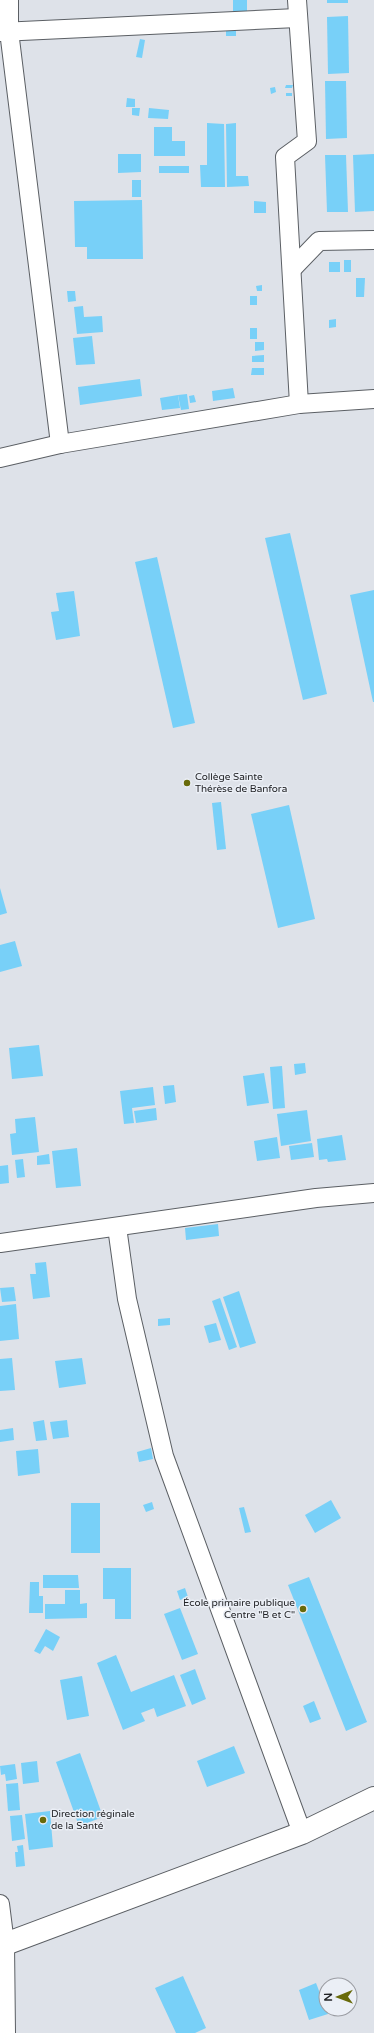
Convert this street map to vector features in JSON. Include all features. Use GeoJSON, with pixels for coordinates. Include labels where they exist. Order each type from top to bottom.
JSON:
{"type":"FeatureCollection","features":[{"type":"Feature","properties":{"kind":"main road"},"geometry":{"type":"LineString","coordinates":[[3,1945],[302,1833],[374,1798]]}},
{"type":"Feature","properties":{"kind":"street"},"geometry":{"type":"LineString","coordinates":[[9,0],[4,32],[60,444]]}},
{"type":"Feature","properties":{"kind":"street"},"geometry":{"type":"LineString","coordinates":[[297,0],[297,18],[307,141],[285,158],[299,404]]}},
{"type":"Feature","properties":{"kind":"street"},"geometry":{"type":"LineString","coordinates":[[4,32],[297,18]]}},
{"type":"Feature","properties":{"kind":"street"},"geometry":{"type":"LineString","coordinates":[[292,268],[319,241],[374,240]]}},
{"type":"Feature","properties":{"kind":"street"},"geometry":{"type":"LineString","coordinates":[[0,458],[60,444],[299,404],[374,399]]}},
{"type":"Feature","properties":{"kind":"street"},"geometry":{"type":"LineString","coordinates":[[0,1243],[117,1228],[316,1198],[374,1193]]}},
{"type":"Feature","properties":{"kind":"street"},"geometry":{"type":"LineString","coordinates":[[117,1228],[127,1299],[164,1456],[302,1833]]}},
{"type":"Feature","properties":{"kind":"street"},"geometry":{"type":"LineString","coordinates":[[0,1904],[6,2033]]}},
{"type":"Feature","properties":{"kind":"building"},"geometry":{"type":"Polygon","coordinates":[[[233,0],[247,0],[247,13],[233,14],[233,0]]]}},
{"type":"Feature","properties":{"kind":"building"},"geometry":{"type":"Polygon","coordinates":[[[327,0],[348,0],[348,3],[327,3],[327,0]]]}},
{"type":"Feature","properties":{"kind":"building"},"geometry":{"type":"Polygon","coordinates":[[[348,16],[349,73],[328,74],[327,17],[348,16]]]}},
{"type":"Feature","properties":{"kind":"building"},"geometry":{"type":"Polygon","coordinates":[[[226,30],[236,30],[236,36],[226,36],[226,30]]]}},
{"type":"Feature","properties":{"kind":"building"},"geometry":{"type":"Polygon","coordinates":[[[140,39],[145,40],[142,58],[136,57],[140,39]]]}},
{"type":"Feature","properties":{"kind":"building"},"geometry":{"type":"Polygon","coordinates":[[[325,81],[346,81],[347,138],[326,139],[325,81]]]}},
{"type":"Feature","properties":{"kind":"building"},"geometry":{"type":"Polygon","coordinates":[[[286,85],[293,85],[292,88],[285,88],[286,85]]]}},
{"type":"Feature","properties":{"kind":"building"},"geometry":{"type":"Polygon","coordinates":[[[275,87],[276,92],[271,94],[270,88],[275,87]]]}},
{"type":"Feature","properties":{"kind":"building"},"geometry":{"type":"Polygon","coordinates":[[[286,93],[292,93],[292,96],[286,96],[286,93]]]}},
{"type":"Feature","properties":{"kind":"building"},"geometry":{"type":"Polygon","coordinates":[[[127,98],[135,99],[135,107],[126,107],[127,98]]]}},
{"type":"Feature","properties":{"kind":"building"},"geometry":{"type":"Polygon","coordinates":[[[132,108],[140,108],[139,116],[132,115],[132,108]]]}},
{"type":"Feature","properties":{"kind":"building"},"geometry":{"type":"Polygon","coordinates":[[[149,108],[169,110],[168,119],[148,118],[149,108]]]}},
{"type":"Feature","properties":{"kind":"building"},"geometry":{"type":"Polygon","coordinates":[[[207,123],[224,124],[225,187],[201,187],[200,165],[207,165],[207,123]]]}},
{"type":"Feature","properties":{"kind":"building"},"geometry":{"type":"Polygon","coordinates":[[[236,123],[236,176],[248,176],[249,186],[227,187],[226,124],[236,123]]]}},
{"type":"Feature","properties":{"kind":"building"},"geometry":{"type":"Polygon","coordinates":[[[154,127],[172,127],[172,141],[185,141],[185,156],[154,156],[154,127]]]}},
{"type":"Feature","properties":{"kind":"building"},"geometry":{"type":"Polygon","coordinates":[[[118,154],[141,154],[141,172],[118,173],[118,154]]]}},
{"type":"Feature","properties":{"kind":"building"},"geometry":{"type":"Polygon","coordinates":[[[374,154],[374,211],[355,212],[353,155],[374,154]]]}},
{"type":"Feature","properties":{"kind":"building"},"geometry":{"type":"Polygon","coordinates":[[[325,155],[346,155],[348,212],[327,212],[325,155]]]}},
{"type":"Feature","properties":{"kind":"building"},"geometry":{"type":"Polygon","coordinates":[[[159,166],[189,166],[189,173],[159,173],[159,166]]]}},
{"type":"Feature","properties":{"kind":"building"},"geometry":{"type":"Polygon","coordinates":[[[132,180],[141,180],[141,197],[132,197],[132,180]]]}},
{"type":"Feature","properties":{"kind":"building"},"geometry":{"type":"Polygon","coordinates":[[[142,200],[143,259],[87,259],[87,247],[75,247],[74,201],[142,200]]]}},
{"type":"Feature","properties":{"kind":"building"},"geometry":{"type":"Polygon","coordinates":[[[254,201],[266,202],[266,213],[254,213],[254,201]]]}},
{"type":"Feature","properties":{"kind":"building"},"geometry":{"type":"Polygon","coordinates":[[[344,260],[351,260],[351,272],[344,272],[344,260]]]}},
{"type":"Feature","properties":{"kind":"building"},"geometry":{"type":"Polygon","coordinates":[[[329,262],[340,262],[340,272],[329,272],[329,262]]]}},
{"type":"Feature","properties":{"kind":"building"},"geometry":{"type":"Polygon","coordinates":[[[356,278],[365,278],[364,297],[356,297],[356,278]]]}},
{"type":"Feature","properties":{"kind":"building"},"geometry":{"type":"Polygon","coordinates":[[[262,285],[262,291],[257,291],[256,286],[262,285]]]}},
{"type":"Feature","properties":{"kind":"building"},"geometry":{"type":"Polygon","coordinates":[[[67,291],[75,291],[76,301],[68,302],[67,291]]]}},
{"type":"Feature","properties":{"kind":"building"},"geometry":{"type":"Polygon","coordinates":[[[250,296],[257,296],[257,305],[250,305],[250,296]]]}},
{"type":"Feature","properties":{"kind":"building"},"geometry":{"type":"Polygon","coordinates":[[[83,306],[84,317],[102,316],[103,332],[77,334],[74,307],[83,306]]]}},
{"type":"Feature","properties":{"kind":"building"},"geometry":{"type":"Polygon","coordinates":[[[336,319],[336,327],[329,328],[329,320],[336,319]]]}},
{"type":"Feature","properties":{"kind":"building"},"geometry":{"type":"Polygon","coordinates":[[[250,328],[257,328],[257,339],[250,339],[250,328]]]}},
{"type":"Feature","properties":{"kind":"building"},"geometry":{"type":"Polygon","coordinates":[[[92,336],[95,364],[76,365],[73,338],[92,336]]]}},
{"type":"Feature","properties":{"kind":"building"},"geometry":{"type":"Polygon","coordinates":[[[255,342],[264,342],[264,350],[255,351],[255,342]]]}},
{"type":"Feature","properties":{"kind":"building"},"geometry":{"type":"Polygon","coordinates":[[[264,355],[264,362],[252,362],[252,356],[264,355]]]}},
{"type":"Feature","properties":{"kind":"building"},"geometry":{"type":"Polygon","coordinates":[[[252,368],[264,368],[264,375],[251,375],[252,368]]]}},
{"type":"Feature","properties":{"kind":"building"},"geometry":{"type":"Polygon","coordinates":[[[140,379],[142,396],[80,405],[78,387],[140,379]]]}},
{"type":"Feature","properties":{"kind":"building"},"geometry":{"type":"Polygon","coordinates":[[[233,388],[235,398],[213,401],[212,391],[233,388]]]}},
{"type":"Feature","properties":{"kind":"building"},"geometry":{"type":"Polygon","coordinates":[[[187,394],[189,409],[181,410],[178,395],[187,394]]]}},
{"type":"Feature","properties":{"kind":"building"},"geometry":{"type":"Polygon","coordinates":[[[178,395],[180,408],[162,410],[160,398],[178,395]]]}},
{"type":"Feature","properties":{"kind":"building"},"geometry":{"type":"Polygon","coordinates":[[[194,395],[196,402],[190,403],[189,396],[194,395]]]}},
{"type":"Feature","properties":{"kind":"building"},"geometry":{"type":"Polygon","coordinates":[[[290,533],[327,694],[303,700],[265,538],[290,533]]]}},
{"type":"Feature","properties":{"kind":"building"},"geometry":{"type":"Polygon","coordinates":[[[157,557],[195,723],[173,728],[135,562],[157,557]]]}},
{"type":"Feature","properties":{"kind":"building"},"geometry":{"type":"Polygon","coordinates":[[[374,590],[374,702],[373,702],[350,595],[374,590]]]}},
{"type":"Feature","properties":{"kind":"building"},"geometry":{"type":"Polygon","coordinates":[[[74,591],[80,636],[56,640],[51,612],[59,611],[56,593],[74,591]]]}},
{"type":"Feature","properties":{"kind":"building"},"geometry":{"type":"Polygon","coordinates":[[[221,802],[226,849],[217,850],[212,803],[221,802]]]}},
{"type":"Feature","properties":{"kind":"building"},"geometry":{"type":"Polygon","coordinates":[[[289,805],[315,919],[278,928],[251,814],[289,805]]]}},
{"type":"Feature","properties":{"kind":"building"},"geometry":{"type":"Polygon","coordinates":[[[0,888],[7,913],[0,915],[0,888]]]}},
{"type":"Feature","properties":{"kind":"building"},"geometry":{"type":"Polygon","coordinates":[[[15,941],[22,966],[0,972],[0,945],[15,941]]]}},
{"type":"Feature","properties":{"kind":"building"},"geometry":{"type":"Polygon","coordinates":[[[39,1045],[43,1076],[12,1079],[9,1048],[39,1045]]]}},
{"type":"Feature","properties":{"kind":"building"},"geometry":{"type":"Polygon","coordinates":[[[305,1063],[306,1073],[295,1075],[294,1064],[305,1063]]]}},
{"type":"Feature","properties":{"kind":"building"},"geometry":{"type":"Polygon","coordinates":[[[282,1066],[285,1108],[273,1109],[270,1067],[282,1066]]]}},
{"type":"Feature","properties":{"kind":"building"},"geometry":{"type":"Polygon","coordinates":[[[264,1073],[269,1103],[247,1106],[243,1076],[264,1073]]]}},
{"type":"Feature","properties":{"kind":"building"},"geometry":{"type":"Polygon","coordinates":[[[174,1085],[176,1102],[165,1104],[163,1086],[174,1085]]]}},
{"type":"Feature","properties":{"kind":"building"},"geometry":{"type":"Polygon","coordinates":[[[153,1087],[155,1105],[132,1108],[134,1123],[124,1124],[120,1091],[153,1087]]]}},
{"type":"Feature","properties":{"kind":"building"},"geometry":{"type":"Polygon","coordinates":[[[156,1108],[157,1120],[136,1123],[134,1111],[156,1108]]]}},
{"type":"Feature","properties":{"kind":"building"},"geometry":{"type":"Polygon","coordinates":[[[307,1110],[311,1141],[281,1146],[277,1114],[307,1110]]]}},
{"type":"Feature","properties":{"kind":"building"},"geometry":{"type":"Polygon","coordinates":[[[35,1117],[39,1152],[12,1155],[10,1134],[16,1133],[15,1119],[35,1117]]]}},
{"type":"Feature","properties":{"kind":"building"},"geometry":{"type":"Polygon","coordinates":[[[342,1135],[346,1160],[328,1162],[327,1159],[319,1160],[317,1139],[342,1135]]]}},
{"type":"Feature","properties":{"kind":"building"},"geometry":{"type":"Polygon","coordinates":[[[277,1137],[280,1158],[257,1161],[254,1141],[277,1137]]]}},
{"type":"Feature","properties":{"kind":"building"},"geometry":{"type":"Polygon","coordinates":[[[312,1143],[314,1157],[291,1160],[289,1146],[312,1143]]]}},
{"type":"Feature","properties":{"kind":"building"},"geometry":{"type":"Polygon","coordinates":[[[77,1148],[81,1186],[56,1188],[52,1151],[77,1148]]]}},
{"type":"Feature","properties":{"kind":"building"},"geometry":{"type":"Polygon","coordinates":[[[49,1154],[50,1164],[37,1165],[37,1156],[49,1154]]]}},
{"type":"Feature","properties":{"kind":"building"},"geometry":{"type":"Polygon","coordinates":[[[23,1159],[25,1177],[17,1178],[15,1160],[23,1159]]]}},
{"type":"Feature","properties":{"kind":"building"},"geometry":{"type":"Polygon","coordinates":[[[8,1165],[9,1183],[0,1184],[0,1166],[8,1165]]]}},
{"type":"Feature","properties":{"kind":"building"},"geometry":{"type":"Polygon","coordinates":[[[218,1224],[219,1236],[186,1240],[185,1228],[218,1224]]]}},
{"type":"Feature","properties":{"kind":"building"},"geometry":{"type":"Polygon","coordinates":[[[46,1262],[50,1297],[33,1299],[30,1274],[36,1274],[35,1263],[46,1262]]]}},
{"type":"Feature","properties":{"kind":"building"},"geometry":{"type":"Polygon","coordinates":[[[14,1287],[16,1301],[2,1302],[0,1288],[14,1287]]]}},
{"type":"Feature","properties":{"kind":"building"},"geometry":{"type":"Polygon","coordinates":[[[239,1291],[256,1343],[240,1348],[223,1297],[239,1291]]]}},
{"type":"Feature","properties":{"kind":"building"},"geometry":{"type":"Polygon","coordinates":[[[220,1298],[237,1347],[229,1350],[212,1301],[220,1298]]]}},
{"type":"Feature","properties":{"kind":"building"},"geometry":{"type":"Polygon","coordinates":[[[16,1304],[19,1339],[0,1341],[0,1306],[16,1304]]]}},
{"type":"Feature","properties":{"kind":"building"},"geometry":{"type":"Polygon","coordinates":[[[170,1318],[170,1325],[158,1326],[158,1319],[170,1318]]]}},
{"type":"Feature","properties":{"kind":"building"},"geometry":{"type":"Polygon","coordinates":[[[216,1323],[221,1340],[209,1343],[204,1326],[216,1323]]]}},
{"type":"Feature","properties":{"kind":"building"},"geometry":{"type":"Polygon","coordinates":[[[12,1358],[15,1390],[0,1391],[0,1359],[12,1358]]]}},
{"type":"Feature","properties":{"kind":"building"},"geometry":{"type":"Polygon","coordinates":[[[82,1358],[86,1384],[59,1388],[55,1361],[82,1358]]]}},
{"type":"Feature","properties":{"kind":"building"},"geometry":{"type":"Polygon","coordinates":[[[44,1420],[47,1440],[36,1441],[33,1422],[44,1420]]]}},
{"type":"Feature","properties":{"kind":"building"},"geometry":{"type":"Polygon","coordinates":[[[67,1420],[69,1437],[53,1439],[50,1422],[67,1420]]]}},
{"type":"Feature","properties":{"kind":"building"},"geometry":{"type":"Polygon","coordinates":[[[13,1428],[14,1440],[0,1442],[0,1430],[13,1428]]]}},
{"type":"Feature","properties":{"kind":"building"},"geometry":{"type":"Polygon","coordinates":[[[151,1448],[153,1459],[139,1462],[137,1452],[151,1448]]]}},
{"type":"Feature","properties":{"kind":"building"},"geometry":{"type":"Polygon","coordinates":[[[38,1449],[40,1473],[18,1476],[16,1451],[38,1449]]]}},
{"type":"Feature","properties":{"kind":"building"},"geometry":{"type":"Polygon","coordinates":[[[331,1500],[341,1518],[315,1533],[305,1515],[331,1500]]]}},
{"type":"Feature","properties":{"kind":"building"},"geometry":{"type":"Polygon","coordinates":[[[152,1502],[154,1509],[146,1512],[143,1505],[152,1502]]]}},
{"type":"Feature","properties":{"kind":"building"},"geometry":{"type":"Polygon","coordinates":[[[71,1503],[100,1503],[100,1553],[71,1553],[71,1503]]]}},
{"type":"Feature","properties":{"kind":"building"},"geometry":{"type":"Polygon","coordinates":[[[244,1507],[251,1532],[245,1533],[239,1508],[244,1507]]]}},
{"type":"Feature","properties":{"kind":"building"},"geometry":{"type":"Polygon","coordinates":[[[103,1568],[131,1568],[131,1619],[115,1619],[115,1599],[103,1599],[103,1568]]]}},
{"type":"Feature","properties":{"kind":"building"},"geometry":{"type":"Polygon","coordinates":[[[43,1575],[78,1575],[79,1588],[43,1588],[43,1575]]]}},
{"type":"Feature","properties":{"kind":"building"},"geometry":{"type":"Polygon","coordinates":[[[309,1577],[367,1722],[346,1731],[288,1585],[309,1577]]]}},
{"type":"Feature","properties":{"kind":"building"},"geometry":{"type":"Polygon","coordinates":[[[30,1582],[39,1582],[39,1596],[43,1596],[43,1613],[29,1613],[30,1582]]]}},
{"type":"Feature","properties":{"kind":"building"},"geometry":{"type":"Polygon","coordinates":[[[185,1588],[188,1597],[180,1600],[177,1591],[185,1588]]]}},
{"type":"Feature","properties":{"kind":"building"},"geometry":{"type":"Polygon","coordinates":[[[65,1590],[80,1590],[80,1604],[87,1603],[87,1618],[45,1619],[45,1604],[65,1604],[65,1590]]]}},
{"type":"Feature","properties":{"kind":"building"},"geometry":{"type":"Polygon","coordinates":[[[180,1608],[198,1654],[182,1660],[164,1614],[180,1608]]]}},
{"type":"Feature","properties":{"kind":"building"},"geometry":{"type":"Polygon","coordinates":[[[46,1629],[60,1637],[53,1651],[45,1646],[40,1654],[34,1651],[46,1629]]]}},
{"type":"Feature","properties":{"kind":"building"},"geometry":{"type":"Polygon","coordinates":[[[116,1655],[131,1692],[174,1675],[186,1706],[157,1717],[154,1708],[141,1713],[145,1721],[123,1730],[97,1663],[116,1655]]]}},
{"type":"Feature","properties":{"kind":"building"},"geometry":{"type":"Polygon","coordinates":[[[195,1669],[206,1699],[192,1705],[180,1675],[195,1669]]]}},
{"type":"Feature","properties":{"kind":"building"},"geometry":{"type":"Polygon","coordinates":[[[82,1676],[89,1716],[67,1720],[60,1680],[82,1676]]]}},
{"type":"Feature","properties":{"kind":"building"},"geometry":{"type":"Polygon","coordinates":[[[314,1701],[321,1719],[310,1723],[303,1706],[314,1701]]]}},
{"type":"Feature","properties":{"kind":"building"},"geometry":{"type":"Polygon","coordinates":[[[234,1746],[245,1773],[207,1787],[197,1761],[234,1746]]]}},
{"type":"Feature","properties":{"kind":"building"},"geometry":{"type":"Polygon","coordinates":[[[80,1753],[103,1817],[79,1826],[56,1762],[80,1753]]]}},
{"type":"Feature","properties":{"kind":"building"},"geometry":{"type":"Polygon","coordinates":[[[37,1761],[39,1782],[23,1784],[21,1763],[37,1761]]]}},
{"type":"Feature","properties":{"kind":"building"},"geometry":{"type":"Polygon","coordinates":[[[15,1764],[17,1779],[6,1781],[5,1774],[1,1775],[0,1766],[15,1764]]]}},
{"type":"Feature","properties":{"kind":"building"},"geometry":{"type":"Polygon","coordinates":[[[18,1783],[20,1810],[8,1811],[6,1784],[18,1783]]]}},
{"type":"Feature","properties":{"kind":"building"},"geometry":{"type":"Polygon","coordinates":[[[50,1811],[53,1847],[29,1850],[25,1814],[50,1811]]]}},
{"type":"Feature","properties":{"kind":"building"},"geometry":{"type":"Polygon","coordinates":[[[22,1815],[25,1839],[12,1841],[10,1816],[22,1815]]]}},
{"type":"Feature","properties":{"kind":"building"},"geometry":{"type":"Polygon","coordinates":[[[23,1845],[25,1866],[16,1867],[15,1852],[18,1852],[17,1846],[23,1845]]]}},
{"type":"Feature","properties":{"kind":"building"},"geometry":{"type":"Polygon","coordinates":[[[183,1976],[206,2028],[195,2033],[176,2033],[155,1988],[183,1976]]]}},
{"type":"Feature","properties":{"kind":"building"},"geometry":{"type":"Polygon","coordinates":[[[316,1983],[318,1988],[318,2017],[309,2020],[299,1990],[316,1983]]]}},
{"type":"Feature","properties":{"kind":"place","name":"Collège Sainte Thérèse de Banfora"},"geometry":{"type":"Point","coordinates":[187,783]}},
{"type":"Feature","properties":{"kind":"place","name":"École primaire publique Centre \"B et C\""},"geometry":{"type":"Point","coordinates":[303,1609]}},
{"type":"Feature","properties":{"kind":"place","name":"Direction réginale de la Santé"},"geometry":{"type":"Point","coordinates":[43,1820]}}]}
